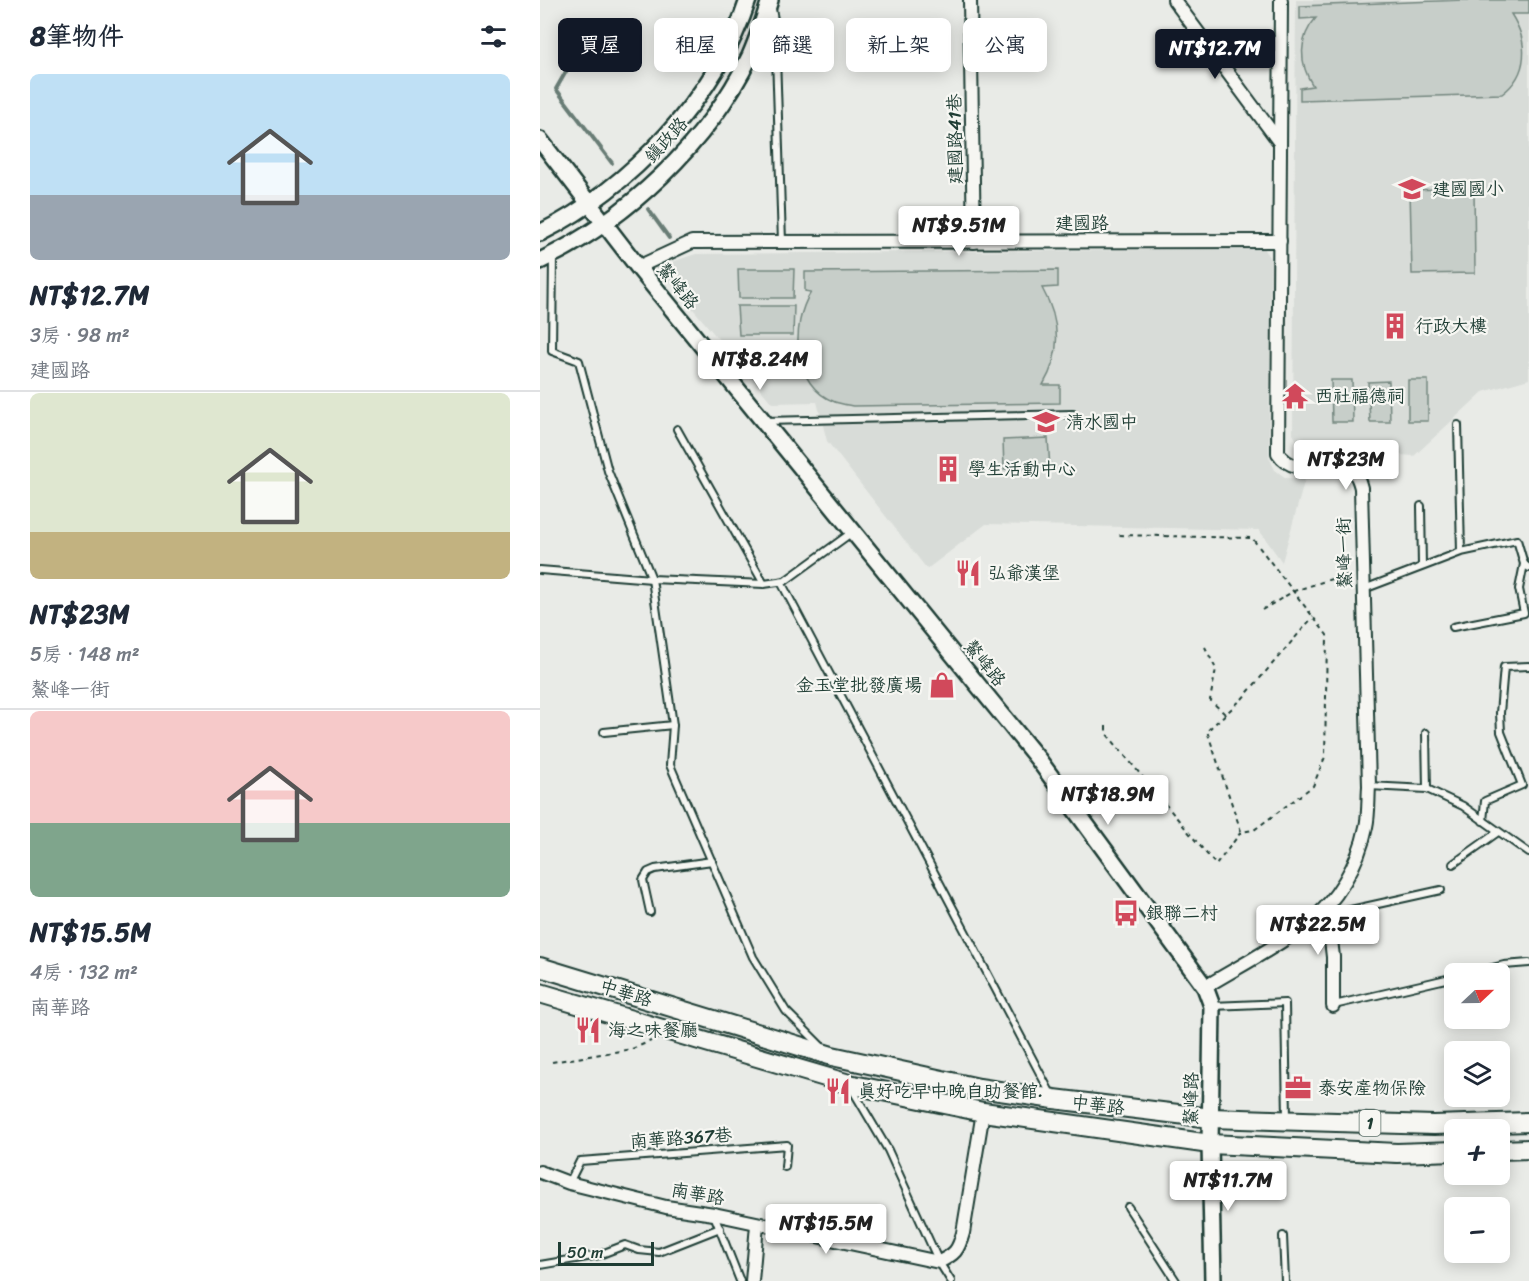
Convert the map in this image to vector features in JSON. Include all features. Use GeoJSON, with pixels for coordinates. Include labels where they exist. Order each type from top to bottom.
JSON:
{"type":"FeatureCollection","features":[{"type":"Feature","properties":{"kind":"main road","name":"中華路"},"geometry":{"type":"LineString","coordinates":[[540,967],[834,1061],[1054,1100],[1211,1118],[1434,1125],[1529,1122]]}},
{"type":"Feature","properties":{"kind":"main road","name":"中華路"},"geometry":{"type":"LineString","coordinates":[[540,993],[672,1032],[846,1079],[983,1112],[1210,1144],[1397,1153],[1444,1151]]}},
{"type":"Feature","properties":{"kind":"main road"},"geometry":{"type":"LineString","coordinates":[[1510,1150],[1529,1149]]}},
{"type":"Feature","properties":{"kind":"street","name":"鎮政路"},"geometry":{"type":"LineString","coordinates":[[540,233],[558,224],[588,203],[622,178],[649,154],[696,99],[731,42],[748,0]]}},
{"type":"Feature","properties":{"kind":"street","name":"鎮政路"},"geometry":{"type":"LineString","coordinates":[[547,258],[604,223],[676,162],[711,117],[749,57],[770,0]]}},
{"type":"Feature","properties":{"kind":"street","name":"建國路41巷"},"geometry":{"type":"LineString","coordinates":[[970,0],[974,242]]}},
{"type":"Feature","properties":{"kind":"street"},"geometry":{"type":"LineString","coordinates":[[1174,0],[1280,143]]}},
{"type":"Feature","properties":{"kind":"street","name":"鰲峰一街"},"geometry":{"type":"LineString","coordinates":[[1205,987],[1327,910],[1355,862],[1366,827],[1370,786],[1361,488],[1355,473],[1344,466],[1294,467],[1284,463],[1278,453],[1281,0]]}},
{"type":"Feature","properties":{"kind":"street","name":"鰲峰路"},"geometry":{"type":"LineString","coordinates":[[540,140],[638,267],[1038,759],[1205,987],[1212,1006],[1210,1144],[1213,1281]]}},
{"type":"Feature","properties":{"kind":"street","name":"建國路"},"geometry":{"type":"LineString","coordinates":[[638,267],[692,242],[1280,241]]}},
{"type":"Feature","properties":{"kind":"street"},"geometry":{"type":"LineString","coordinates":[[1327,910],[1333,957],[1333,1005]]}},
{"type":"Feature","properties":{"kind":"street"},"geometry":{"type":"LineString","coordinates":[[939,1262],[954,1255],[961,1239],[983,1112]]}},
{"type":"Feature","properties":{"kind":"street","name":"南華路"},"geometry":{"type":"LineString","coordinates":[[540,1172],[569,1184],[666,1207],[714,1214],[939,1262]]}},
{"type":"Feature","properties":{"kind":"street"},"geometry":{"type":"LineString","coordinates":[[752,1281],[758,1225]]}},
{"type":"Feature","properties":{"kind":"lane"},"geometry":{"type":"LineString","coordinates":[[770,0],[775,26],[782,242]]}},
{"type":"Feature","properties":{"kind":"lane"},"geometry":{"type":"LineString","coordinates":[[547,258],[552,351],[579,361],[608,471],[652,579],[673,725],[669,765],[753,957],[786,1011],[834,1061]]}},
{"type":"Feature","properties":{"kind":"lane"},"geometry":{"type":"LineString","coordinates":[[763,421],[1073,414]]}},
{"type":"Feature","properties":{"kind":"lane"},"geometry":{"type":"LineString","coordinates":[[1458,425],[1461,552]]}},
{"type":"Feature","properties":{"kind":"lane"},"geometry":{"type":"LineString","coordinates":[[677,429],[764,584]]}},
{"type":"Feature","properties":{"kind":"lane"},"geometry":{"type":"LineString","coordinates":[[1421,507],[1422,566]]}},
{"type":"Feature","properties":{"kind":"lane"},"geometry":{"type":"LineString","coordinates":[[540,570],[652,579],[764,584],[781,582],[852,532]]}},
{"type":"Feature","properties":{"kind":"lane"},"geometry":{"type":"LineString","coordinates":[[1363,589],[1461,552],[1517,540],[1526,566],[1519,589],[1524,613],[1452,627]]}},
{"type":"Feature","properties":{"kind":"lane"},"geometry":{"type":"LineString","coordinates":[[781,582],[1054,1100]]}},
{"type":"Feature","properties":{"kind":"lane"},"geometry":{"type":"LineString","coordinates":[[1483,821],[1485,801],[1522,785],[1501,732],[1500,713],[1504,667],[1529,666]]}},
{"type":"Feature","properties":{"kind":"lane"},"geometry":{"type":"LineString","coordinates":[[604,732],[673,725]]}},
{"type":"Feature","properties":{"kind":"lane"},"geometry":{"type":"LineString","coordinates":[[1426,733],[1427,789]]}},
{"type":"Feature","properties":{"kind":"lane"},"geometry":{"type":"LineString","coordinates":[[1370,786],[1427,789],[1463,806],[1529,853]]}},
{"type":"Feature","properties":{"kind":"lane"},"geometry":{"type":"LineString","coordinates":[[1453,864],[1498,832]]}},
{"type":"Feature","properties":{"kind":"lane"},"geometry":{"type":"LineString","coordinates":[[650,912],[643,880],[648,872],[712,861]]}},
{"type":"Feature","properties":{"kind":"lane"},"geometry":{"type":"LineString","coordinates":[[1327,910],[1441,890]]}},
{"type":"Feature","properties":{"kind":"lane"},"geometry":{"type":"LineString","coordinates":[[1510,965],[1529,963]]}},
{"type":"Feature","properties":{"kind":"lane"},"geometry":{"type":"LineString","coordinates":[[1333,1005],[1444,980]]}},
{"type":"Feature","properties":{"kind":"lane"},"geometry":{"type":"LineString","coordinates":[[1212,1006],[1285,1003],[1287,1121]]}},
{"type":"Feature","properties":{"kind":"lane"},"geometry":{"type":"LineString","coordinates":[[846,1079],[888,1150],[939,1262],[951,1281]]}},
{"type":"Feature","properties":{"kind":"lane","name":"南華路367巷"},"geometry":{"type":"LineString","coordinates":[[569,1184],[580,1161],[787,1145],[785,1167]]}},
{"type":"Feature","properties":{"kind":"lane"},"geometry":{"type":"LineString","coordinates":[[1128,1207],[1176,1281]]}},
{"type":"Feature","properties":{"kind":"lane"},"geometry":{"type":"LineString","coordinates":[[714,1214],[740,1281]]}},
{"type":"Feature","properties":{"kind":"lane"},"geometry":{"type":"LineString","coordinates":[[540,1265],[599,1255],[626,1245],[639,1250],[659,1252],[720,1227]]}},
{"type":"Feature","properties":{"kind":"lane"},"geometry":{"type":"LineString","coordinates":[[1283,1236],[1285,1281]]}},
{"type":"Feature","properties":{"kind":"path"},"geometry":{"type":"LineString","coordinates":[[1106,726],[1106,733],[1216,865],[1241,832],[1254,830],[1313,786],[1325,758],[1327,635],[1252,538],[1118,535]]}},
{"type":"Feature","properties":{"kind":"path"},"geometry":{"type":"LineString","coordinates":[[1262,610],[1294,591],[1344,575],[1363,589]]}},
{"type":"Feature","properties":{"kind":"path"},"geometry":{"type":"LineString","coordinates":[[1241,832],[1207,731],[1242,699],[1313,617]]}},
{"type":"Feature","properties":{"kind":"path"},"geometry":{"type":"LineString","coordinates":[[1205,647],[1216,669],[1210,700],[1226,714]]}},
{"type":"Feature","properties":{"kind":"path"},"geometry":{"type":"LineString","coordinates":[[552,1062],[632,1049],[672,1032]]}},
{"type":"Feature","properties":{"kind":"shaded area","name":"建國國小"},"geometry":{"type":"Polygon","coordinates":[[[1296,0],[1529,0],[1529,379],[1483,392],[1414,456],[1370,453],[1350,443],[1300,445],[1293,434],[1296,0]]]}},
{"type":"Feature","properties":{"kind":"shaded area"},"geometry":{"type":"Polygon","coordinates":[[[1529,0],[1529,14],[1511,14],[1521,36],[1523,57],[1517,77],[1502,94],[1300,100],[1300,88],[1313,86],[1305,69],[1302,51],[1306,34],[1316,18],[1300,19],[1300,6],[1529,0]]]}},
{"type":"Feature","properties":{"kind":"shaded area"},"geometry":{"type":"Polygon","coordinates":[[[1474,188],[1475,273],[1412,274],[1410,190],[1474,188]]]}},
{"type":"Feature","properties":{"kind":"shaded area","name":"清水國中"},"geometry":{"type":"Polygon","coordinates":[[[1265,249],[1271,261],[1269,457],[1275,470],[1286,478],[1305,479],[1282,562],[1259,530],[986,524],[927,569],[827,441],[817,402],[772,403],[662,272],[672,262],[696,254],[1265,249]]]}},
{"type":"Feature","properties":{"kind":"shaded area"},"geometry":{"type":"Polygon","coordinates":[[[738,269],[794,269],[793,298],[739,298],[738,269]]]}},
{"type":"Feature","properties":{"kind":"shaded area"},"geometry":{"type":"Polygon","coordinates":[[[1058,270],[1058,287],[1042,288],[1052,312],[1056,336],[1053,361],[1043,385],[1060,385],[1060,403],[853,406],[835,402],[821,394],[810,383],[803,369],[798,337],[804,306],[811,292],[805,291],[805,272],[1058,270]]]}},
{"type":"Feature","properties":{"kind":"shaded area"},"geometry":{"type":"Polygon","coordinates":[[[737,306],[794,306],[793,335],[739,335],[737,306]]]}},
{"type":"Feature","properties":{"kind":"shaded area"},"geometry":{"type":"Polygon","coordinates":[[[1331,380],[1352,380],[1353,422],[1332,422],[1331,380]]]}},
{"type":"Feature","properties":{"kind":"shaded area"},"geometry":{"type":"Polygon","coordinates":[[[1408,380],[1428,380],[1428,421],[1408,421],[1408,380]]]}},
{"type":"Feature","properties":{"kind":"shaded area"},"geometry":{"type":"Polygon","coordinates":[[[1389,381],[1390,422],[1370,422],[1368,382],[1389,381]]]}},
{"type":"Feature","properties":{"kind":"shaded area"},"geometry":{"type":"Polygon","coordinates":[[[1048,438],[1050,468],[1004,469],[1003,440],[1048,438]]]}},
{"type":"Feature","properties":{"kind":"waterway"},"geometry":{"type":"LineString","coordinates":[[566,72],[556,89],[612,163]]}},
{"type":"Feature","properties":{"kind":"waterway"},"geometry":{"type":"LineString","coordinates":[[648,209],[669,238]]}},
{"type":"Feature","properties":{"kind":"place","name":"建國國小"},"geometry":{"type":"Point","coordinates":[1412,189]}},
{"type":"Feature","properties":{"kind":"place","name":"行政大樓"},"geometry":{"type":"Point","coordinates":[1395,326]}},
{"type":"Feature","properties":{"kind":"place","name":"西社福德祠"},"geometry":{"type":"Point","coordinates":[1295,396]}},
{"type":"Feature","properties":{"kind":"place","name":"清水國中"},"geometry":{"type":"Point","coordinates":[1046,422]}},
{"type":"Feature","properties":{"kind":"place","name":"學生活動中心"},"geometry":{"type":"Point","coordinates":[948,469]}},
{"type":"Feature","properties":{"kind":"place","name":"弘爺漢堡"},"geometry":{"type":"Point","coordinates":[968,573]}},
{"type":"Feature","properties":{"kind":"place","name":"金玉堂批發廣場"},"geometry":{"type":"Point","coordinates":[942,685]}},
{"type":"Feature","properties":{"kind":"place","name":"銀聯二村"},"geometry":{"type":"Point","coordinates":[1126,913]}},
{"type":"Feature","properties":{"kind":"place","name":"海之味餐廳"},"geometry":{"type":"Point","coordinates":[588,1030]}},
{"type":"Feature","properties":{"kind":"place","name":"泰安產物保險"},"geometry":{"type":"Point","coordinates":[1298,1088]}},
{"type":"Feature","properties":{"kind":"place","name":"真好吃早中晚自助餐館."},"geometry":{"type":"Point","coordinates":[838,1091]}}]}
